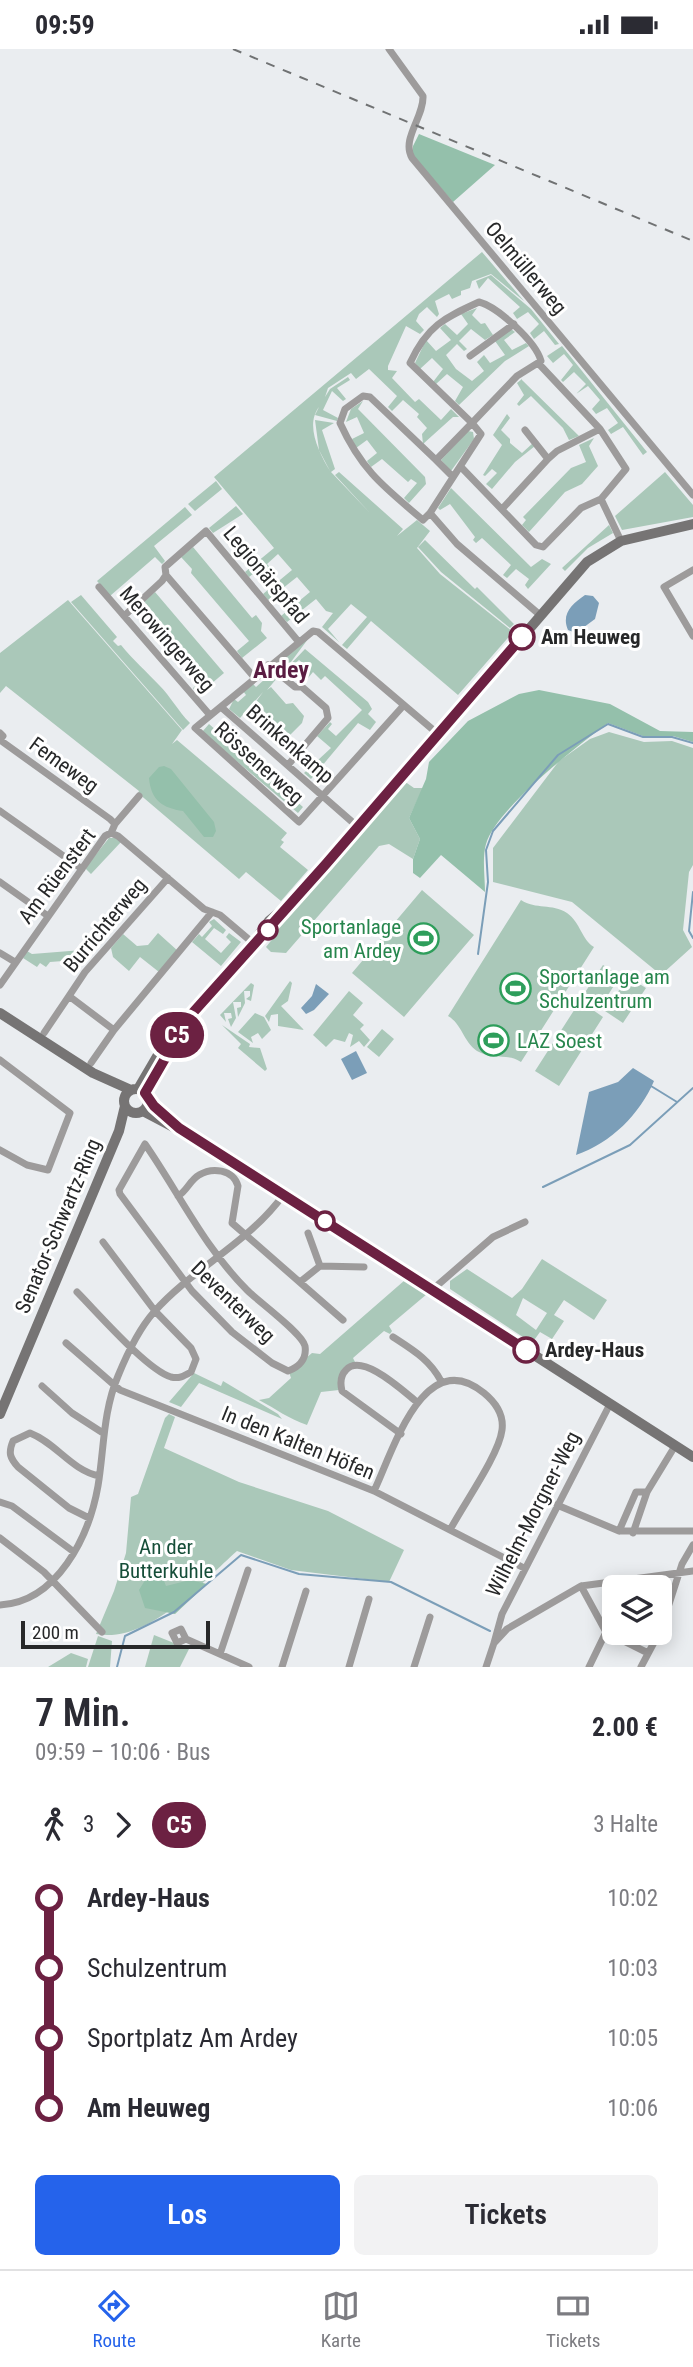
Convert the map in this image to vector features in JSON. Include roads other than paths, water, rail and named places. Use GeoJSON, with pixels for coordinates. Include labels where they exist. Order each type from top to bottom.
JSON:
{"type":"FeatureCollection","features":[{"type":"Feature","properties":{"kind":"main road"},"geometry":{"type":"LineString","coordinates":[[140,1112],[135,1096],[169,1036],[189,1017],[253,943],[261,929],[278,915],[358,827],[587,562],[621,541],[693,524]]}},
{"type":"Feature","properties":{"kind":"main road"},"geometry":{"type":"LineString","coordinates":[[680,529],[693,530]]}},
{"type":"Feature","properties":{"kind":"main road"},"geometry":{"type":"LineString","coordinates":[[0,1013],[92,1068],[179,1128],[693,1457]]}},
{"type":"Feature","properties":{"kind":"main road"},"geometry":{"type":"LineString","coordinates":[[135,1096],[140,1112]]}},
{"type":"Feature","properties":{"kind":"main road","name":"Senator-Schwartz-Ring"},"geometry":{"type":"LineString","coordinates":[[0,1413],[135,1096]]}},
{"type":"Feature","properties":{"kind":"main road"},"geometry":{"type":"LineString","coordinates":[[140,1112],[179,1128]]}},
{"type":"Feature","properties":{"kind":"main road","name":"Senator-Schwartz-Ring"},"geometry":{"type":"LineString","coordinates":[[119,1131],[140,1112]]}},
{"type":"Feature","properties":{"kind":"street","name":"Oelmüllerweg"},"geometry":{"type":"LineString","coordinates":[[389,49],[423,96],[421,112],[408,145],[411,157],[693,495]]}},
{"type":"Feature","properties":{"kind":"street"},"geometry":{"type":"LineString","coordinates":[[436,460],[472,423],[517,376],[539,364],[541,357],[514,324],[487,304],[479,302],[443,318],[420,339],[410,363],[472,423],[481,434],[430,513],[423,520],[380,484],[355,455],[340,423],[345,409],[363,396],[370,397],[453,477]]}},
{"type":"Feature","properties":{"kind":"street"},"geometry":{"type":"LineString","coordinates":[[470,356],[514,324]]}},
{"type":"Feature","properties":{"kind":"street"},"geometry":{"type":"LineString","coordinates":[[461,467],[536,545],[543,547],[581,508],[601,499],[626,469],[600,429],[539,364]]}},
{"type":"Feature","properties":{"kind":"street"},"geometry":{"type":"LineString","coordinates":[[502,509],[557,451],[600,429]]}},
{"type":"Feature","properties":{"kind":"street"},"geometry":{"type":"LineString","coordinates":[[525,430],[548,459]]}},
{"type":"Feature","properties":{"kind":"street"},"geometry":{"type":"LineString","coordinates":[[601,499],[621,541]]}},
{"type":"Feature","properties":{"kind":"street"},"geometry":{"type":"LineString","coordinates":[[430,513],[457,544],[540,615]]}},
{"type":"Feature","properties":{"kind":"street","name":"Legionärspfad"},"geometry":{"type":"LineString","coordinates":[[166,575],[165,567],[206,531],[298,641]]}},
{"type":"Feature","properties":{"kind":"street"},"geometry":{"type":"LineString","coordinates":[[693,569],[664,587],[693,636]]}},
{"type":"Feature","properties":{"kind":"street"},"geometry":{"type":"LineString","coordinates":[[124,616],[166,575],[254,677]]}},
{"type":"Feature","properties":{"kind":"street","name":"Merowingerweg"},"geometry":{"type":"LineString","coordinates":[[99,587],[209,714]]}},
{"type":"Feature","properties":{"kind":"street"},"geometry":{"type":"LineString","coordinates":[[298,641],[310,632],[318,632],[438,734]]}},
{"type":"Feature","properties":{"kind":"street","name":"Brinkenkamp"},"geometry":{"type":"LineString","coordinates":[[298,641],[221,707],[358,827]]}},
{"type":"Feature","properties":{"kind":"street"},"geometry":{"type":"LineString","coordinates":[[268,665],[295,687],[302,687],[326,708],[328,718],[288,765]]}},
{"type":"Feature","properties":{"kind":"street"},"geometry":{"type":"LineString","coordinates":[[322,796],[404,705]]}},
{"type":"Feature","properties":{"kind":"street","name":"Rössenerweg"},"geometry":{"type":"LineString","coordinates":[[221,707],[195,728],[299,822],[322,796]]}},
{"type":"Feature","properties":{"kind":"street","name":"Femeweg"},"geometry":{"type":"LineString","coordinates":[[0,733],[3,736],[0,740],[115,824]]}},
{"type":"Feature","properties":{"kind":"street"},"geometry":{"type":"LineString","coordinates":[[111,833],[115,824],[139,796]]}},
{"type":"Feature","properties":{"kind":"street"},"geometry":{"type":"LineString","coordinates":[[0,811],[82,869]]}},
{"type":"Feature","properties":{"kind":"street","name":"Am Rüenstert"},"geometry":{"type":"LineString","coordinates":[[0,985],[105,836],[111,833],[118,836],[204,909],[253,943]]}},
{"type":"Feature","properties":{"kind":"street","name":"Burrichterweg"},"geometry":{"type":"LineString","coordinates":[[44,1033],[85,972],[168,878]]}},
{"type":"Feature","properties":{"kind":"street"},"geometry":{"type":"LineString","coordinates":[[0,882],[48,916]]}},
{"type":"Feature","properties":{"kind":"street"},"geometry":{"type":"LineString","coordinates":[[92,1068],[114,1030],[212,912]]}},
{"type":"Feature","properties":{"kind":"street"},"geometry":{"type":"LineString","coordinates":[[0,953],[15,962]]}},
{"type":"Feature","properties":{"kind":"street","name":"Burrichterweg"},"geometry":{"type":"LineString","coordinates":[[69,996],[114,1030]]}},
{"type":"Feature","properties":{"kind":"street"},"geometry":{"type":"LineString","coordinates":[[0,1060],[70,1113],[48,1170],[27,1165],[0,1150]]}},
{"type":"Feature","properties":{"kind":"street","name":"Deventerweg"},"geometry":{"type":"LineString","coordinates":[[145,1144],[178,1196],[218,1260],[264,1307],[301,1338],[305,1347],[304,1358],[295,1368],[288,1371],[272,1363],[232,1332],[185,1284],[120,1194],[119,1190],[145,1144]]}},
{"type":"Feature","properties":{"kind":"street"},"geometry":{"type":"LineString","coordinates":[[178,1196],[200,1174],[220,1170],[229,1174],[238,1186],[232,1223],[343,1320]]}},
{"type":"Feature","properties":{"kind":"street"},"geometry":{"type":"LineString","coordinates":[[0,1605],[30,1597],[53,1581],[74,1552],[89,1518],[114,1385],[131,1346],[155,1311],[247,1235],[284,1194]]}},
{"type":"Feature","properties":{"kind":"street"},"geometry":{"type":"LineString","coordinates":[[432,1290],[493,1237],[525,1221]]}},
{"type":"Feature","properties":{"kind":"street"},"geometry":{"type":"LineString","coordinates":[[307,1233],[320,1266]]}},
{"type":"Feature","properties":{"kind":"street"},"geometry":{"type":"LineString","coordinates":[[77,1291],[131,1346],[166,1375],[180,1378],[191,1372],[196,1359],[191,1348],[155,1311],[103,1243]]}},
{"type":"Feature","properties":{"kind":"street"},"geometry":{"type":"LineString","coordinates":[[300,1282],[320,1266],[364,1267]]}},
{"type":"Feature","properties":{"kind":"street"},"geometry":{"type":"LineString","coordinates":[[393,1338],[420,1354],[434,1367],[442,1381]]}},
{"type":"Feature","properties":{"kind":"street","name":"In den Kalten Höfen"},"geometry":{"type":"LineString","coordinates":[[66,1343],[114,1385],[252,1445],[374,1491],[524,1568]]}},
{"type":"Feature","properties":{"kind":"street"},"geometry":{"type":"LineString","coordinates":[[401,1434],[349,1399],[342,1391],[340,1381],[343,1372],[351,1365],[360,1364],[372,1369],[417,1402]]}},
{"type":"Feature","properties":{"kind":"street"},"geometry":{"type":"LineString","coordinates":[[374,1491],[417,1402],[442,1381],[459,1381],[485,1394],[502,1416],[503,1428],[498,1444],[450,1530]]}},
{"type":"Feature","properties":{"kind":"street"},"geometry":{"type":"LineString","coordinates":[[42,1386],[82,1420],[103,1433]]}},
{"type":"Feature","properties":{"kind":"street","name":"Wilhelm-Morgner-Weg"},"geometry":{"type":"LineString","coordinates":[[486,1667],[502,1614],[610,1404]]}},
{"type":"Feature","properties":{"kind":"street"},"geometry":{"type":"LineString","coordinates":[[89,1518],[69,1508],[18,1467],[11,1459],[9,1450],[13,1441],[30,1433],[41,1437],[85,1473],[99,1476]]}},
{"type":"Feature","properties":{"kind":"street"},"geometry":{"type":"LineString","coordinates":[[633,1533],[647,1492],[675,1446]]}},
{"type":"Feature","properties":{"kind":"street"},"geometry":{"type":"LineString","coordinates":[[619,1531],[636,1492],[647,1492]]}},
{"type":"Feature","properties":{"kind":"street"},"geometry":{"type":"LineString","coordinates":[[0,1502],[12,1506],[74,1552]]}},
{"type":"Feature","properties":{"kind":"street"},"geometry":{"type":"LineString","coordinates":[[557,1505],[619,1531],[693,1531]]}},
{"type":"Feature","properties":{"kind":"street"},"geometry":{"type":"LineString","coordinates":[[0,1538],[53,1581],[102,1632]]}},
{"type":"Feature","properties":{"kind":"street"},"geometry":{"type":"LineString","coordinates":[[672,1595],[693,1545]]}},
{"type":"Feature","properties":{"kind":"street"},"geometry":{"type":"LineString","coordinates":[[220,1654],[248,1570]]}},
{"type":"Feature","properties":{"kind":"street"},"geometry":{"type":"LineString","coordinates":[[494,1643],[516,1622],[581,1586],[693,1571]]}},
{"type":"Feature","properties":{"kind":"street"},"geometry":{"type":"LineString","coordinates":[[581,1586],[602,1625]]}},
{"type":"Feature","properties":{"kind":"street"},"geometry":{"type":"LineString","coordinates":[[282,1667],[306,1591]]}},
{"type":"Feature","properties":{"kind":"street"},"geometry":{"type":"LineString","coordinates":[[348,1667],[369,1599]]}},
{"type":"Feature","properties":{"kind":"street"},"geometry":{"type":"LineString","coordinates":[[414,1667],[430,1617]]}},
{"type":"Feature","properties":{"kind":"street"},"geometry":{"type":"LineString","coordinates":[[186,1639],[249,1667]]}},
{"type":"Feature","properties":{"kind":"street"},"geometry":{"type":"LineString","coordinates":[[589,1667],[602,1640]]}},
{"type":"Feature","properties":{"kind":"street"},"geometry":{"type":"LineString","coordinates":[[632,1645],[648,1653]]}},
{"type":"Feature","properties":{"kind":"street"},"geometry":{"type":"LineString","coordinates":[[641,1667],[653,1645]]}},
{"type":"Feature","properties":{"kind":"water"},"geometry":{"type":"Polygon","coordinates":[[[585,595],[593,596],[599,603],[595,619],[576,633],[568,630],[567,614],[585,595]]]}},
{"type":"Feature","properties":{"kind":"water"},"geometry":{"type":"Polygon","coordinates":[[[316,984],[329,994],[314,1010],[306,1014],[301,1008],[312,996],[316,984]]]}},
{"type":"Feature","properties":{"kind":"water"},"geometry":{"type":"Polygon","coordinates":[[[356,1051],[367,1073],[352,1080],[341,1059],[356,1051]]]}},
{"type":"Feature","properties":{"kind":"water"},"geometry":{"type":"Polygon","coordinates":[[[633,1068],[654,1081],[641,1105],[612,1135],[576,1155],[589,1092],[618,1082],[633,1068]]]}},
{"type":"Feature","properties":{"kind":"waterway"},"geometry":{"type":"LineString","coordinates":[[478,954],[488,882],[486,850],[493,831],[558,755],[608,724],[643,737],[672,737],[693,743]]}},
{"type":"Feature","properties":{"kind":"waterway"},"geometry":{"type":"LineString","coordinates":[[693,892],[689,931],[693,938]]}},
{"type":"Feature","properties":{"kind":"waterway"},"geometry":{"type":"LineString","coordinates":[[651,1086],[677,1102]]}},
{"type":"Feature","properties":{"kind":"waterway"},"geometry":{"type":"LineString","coordinates":[[543,1187],[630,1145],[693,1088]]}},
{"type":"Feature","properties":{"kind":"waterway"},"geometry":{"type":"LineString","coordinates":[[117,1667],[125,1636],[174,1612],[241,1555],[299,1574],[391,1582],[490,1631]]}},
{"type":"Feature","properties":{"kind":"railway"},"geometry":{"type":"LineString","coordinates":[[233,49],[693,241]]}},
{"type":"Feature","properties":{"kind":"place","name":"Am Heuweg"},"geometry":{"type":"Point","coordinates":[522,637]}},
{"type":"Feature","properties":{"kind":"place","name":"Sportanlage am Ardey"},"geometry":{"type":"Point","coordinates":[424,939]}},
{"type":"Feature","properties":{"kind":"place","name":"Sportanlage am Schulzentrum"},"geometry":{"type":"Point","coordinates":[516,989]}},
{"type":"Feature","properties":{"kind":"place","name":"LAZ Soest"},"geometry":{"type":"Point","coordinates":[494,1041]}},
{"type":"Feature","properties":{"kind":"place","name":"Ardey-Haus"},"geometry":{"type":"Point","coordinates":[526,1350]}},
{"type":"Feature","properties":{"kind":"district","name":"Ardey"},"geometry":{"type":"Point","coordinates":[281,670]}},
{"type":"Feature","properties":{"kind":"park label","name":"An der Butterkuhle"},"geometry":{"type":"Point","coordinates":[166,1559]}}]}
